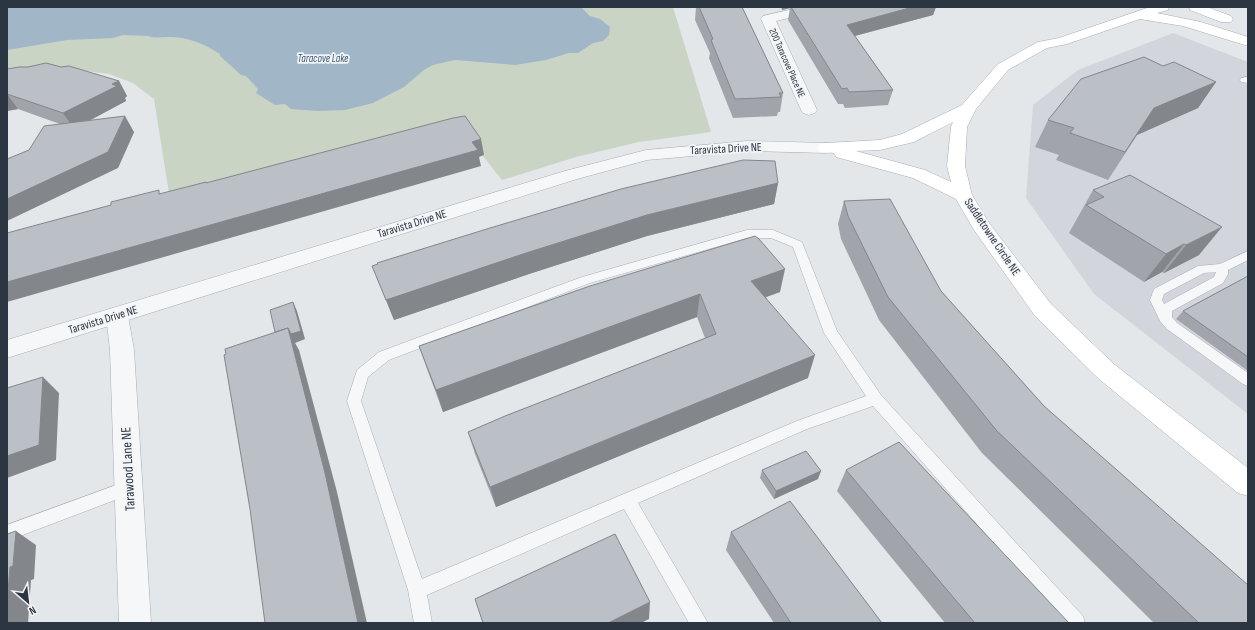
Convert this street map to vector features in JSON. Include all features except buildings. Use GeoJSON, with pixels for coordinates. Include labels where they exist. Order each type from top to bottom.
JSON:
{"type":"FeatureCollection","features":[{"type":"Feature","properties":{"kind":"main road"},"geometry":{"type":"LineString","coordinates":[[1135,16],[1163,7]]}},
{"type":"Feature","properties":{"kind":"main road"},"geometry":{"type":"LineString","coordinates":[[1196,7],[1241,24]]}},
{"type":"Feature","properties":{"kind":"main road"},"geometry":{"type":"LineString","coordinates":[[1043,45],[1053,36],[1108,13]]}},
{"type":"Feature","properties":{"kind":"main road","name":"Saddletowne Circle NE"},"geometry":{"type":"LineString","coordinates":[[1248,42],[1193,23],[1158,17],[1135,16],[1062,41],[1043,45],[1003,67],[968,108],[959,127],[956,166],[963,195],[981,226],[1044,310],[1107,372],[1248,484]]}},
{"type":"Feature","properties":{"kind":"main road"},"geometry":{"type":"LineString","coordinates":[[826,148],[880,145],[908,138],[968,108]]}},
{"type":"Feature","properties":{"kind":"main road"},"geometry":{"type":"LineString","coordinates":[[826,148],[919,174],[963,195]]}},
{"type":"Feature","properties":{"kind":"street","name":"200 Taracove Place NE"},"geometry":{"type":"LineString","coordinates":[[809,110],[768,19],[818,7]]}},
{"type":"Feature","properties":{"kind":"street","name":"Taravista Drive NE"},"geometry":{"type":"LineString","coordinates":[[7,349],[571,175],[646,155],[748,146],[826,148]]}},
{"type":"Feature","properties":{"kind":"street","name":"Tarawood Lane NE"},"geometry":{"type":"LineString","coordinates":[[117,316],[122,350],[130,487],[135,623]]}},
{"type":"Feature","properties":{"kind":"lane"},"geometry":{"type":"LineString","coordinates":[[423,623],[418,590],[354,401],[362,374],[384,356],[586,280],[747,234],[773,234],[798,245],[831,333],[876,399],[1076,623]]}},
{"type":"Feature","properties":{"kind":"lane"},"geometry":{"type":"LineString","coordinates":[[1248,255],[1222,268],[1202,269],[1158,292],[1156,300],[1165,318],[1172,326],[1248,380]]}},
{"type":"Feature","properties":{"kind":"lane"},"geometry":{"type":"LineString","coordinates":[[1165,318],[1166,309],[1219,280],[1222,274],[1222,268]]}},
{"type":"Feature","properties":{"kind":"lane"},"geometry":{"type":"LineString","coordinates":[[418,590],[802,425],[876,399]]}},
{"type":"Feature","properties":{"kind":"lane"},"geometry":{"type":"LineString","coordinates":[[7,533],[130,487]]}},
{"type":"Feature","properties":{"kind":"lane"},"geometry":{"type":"LineString","coordinates":[[628,500],[699,623]]}},
{"type":"Feature","properties":{"kind":"shaded area"},"geometry":{"type":"Polygon","coordinates":[[[1173,33],[1248,62],[1248,414],[1094,294],[1026,198],[1033,105],[1078,70],[1173,33]]]}},
{"type":"Feature","properties":{"kind":"green space"},"geometry":{"type":"Polygon","coordinates":[[[7,7],[673,7],[711,132],[639,142],[576,157],[502,180],[453,118],[169,193],[154,99],[133,83],[109,74],[70,69],[7,75],[7,7]]]}},
{"type":"Feature","properties":{"kind":"water","name":"Taracove Lake"},"geometry":{"type":"Polygon","coordinates":[[[7,7],[581,7],[590,16],[600,19],[610,27],[609,35],[603,41],[593,43],[578,53],[569,53],[546,60],[515,65],[455,60],[433,65],[424,70],[404,87],[373,103],[345,110],[318,111],[291,109],[285,104],[275,105],[256,93],[258,89],[246,76],[241,75],[220,56],[220,54],[202,44],[183,38],[123,35],[113,38],[67,40],[7,50],[7,7]]]}}]}
